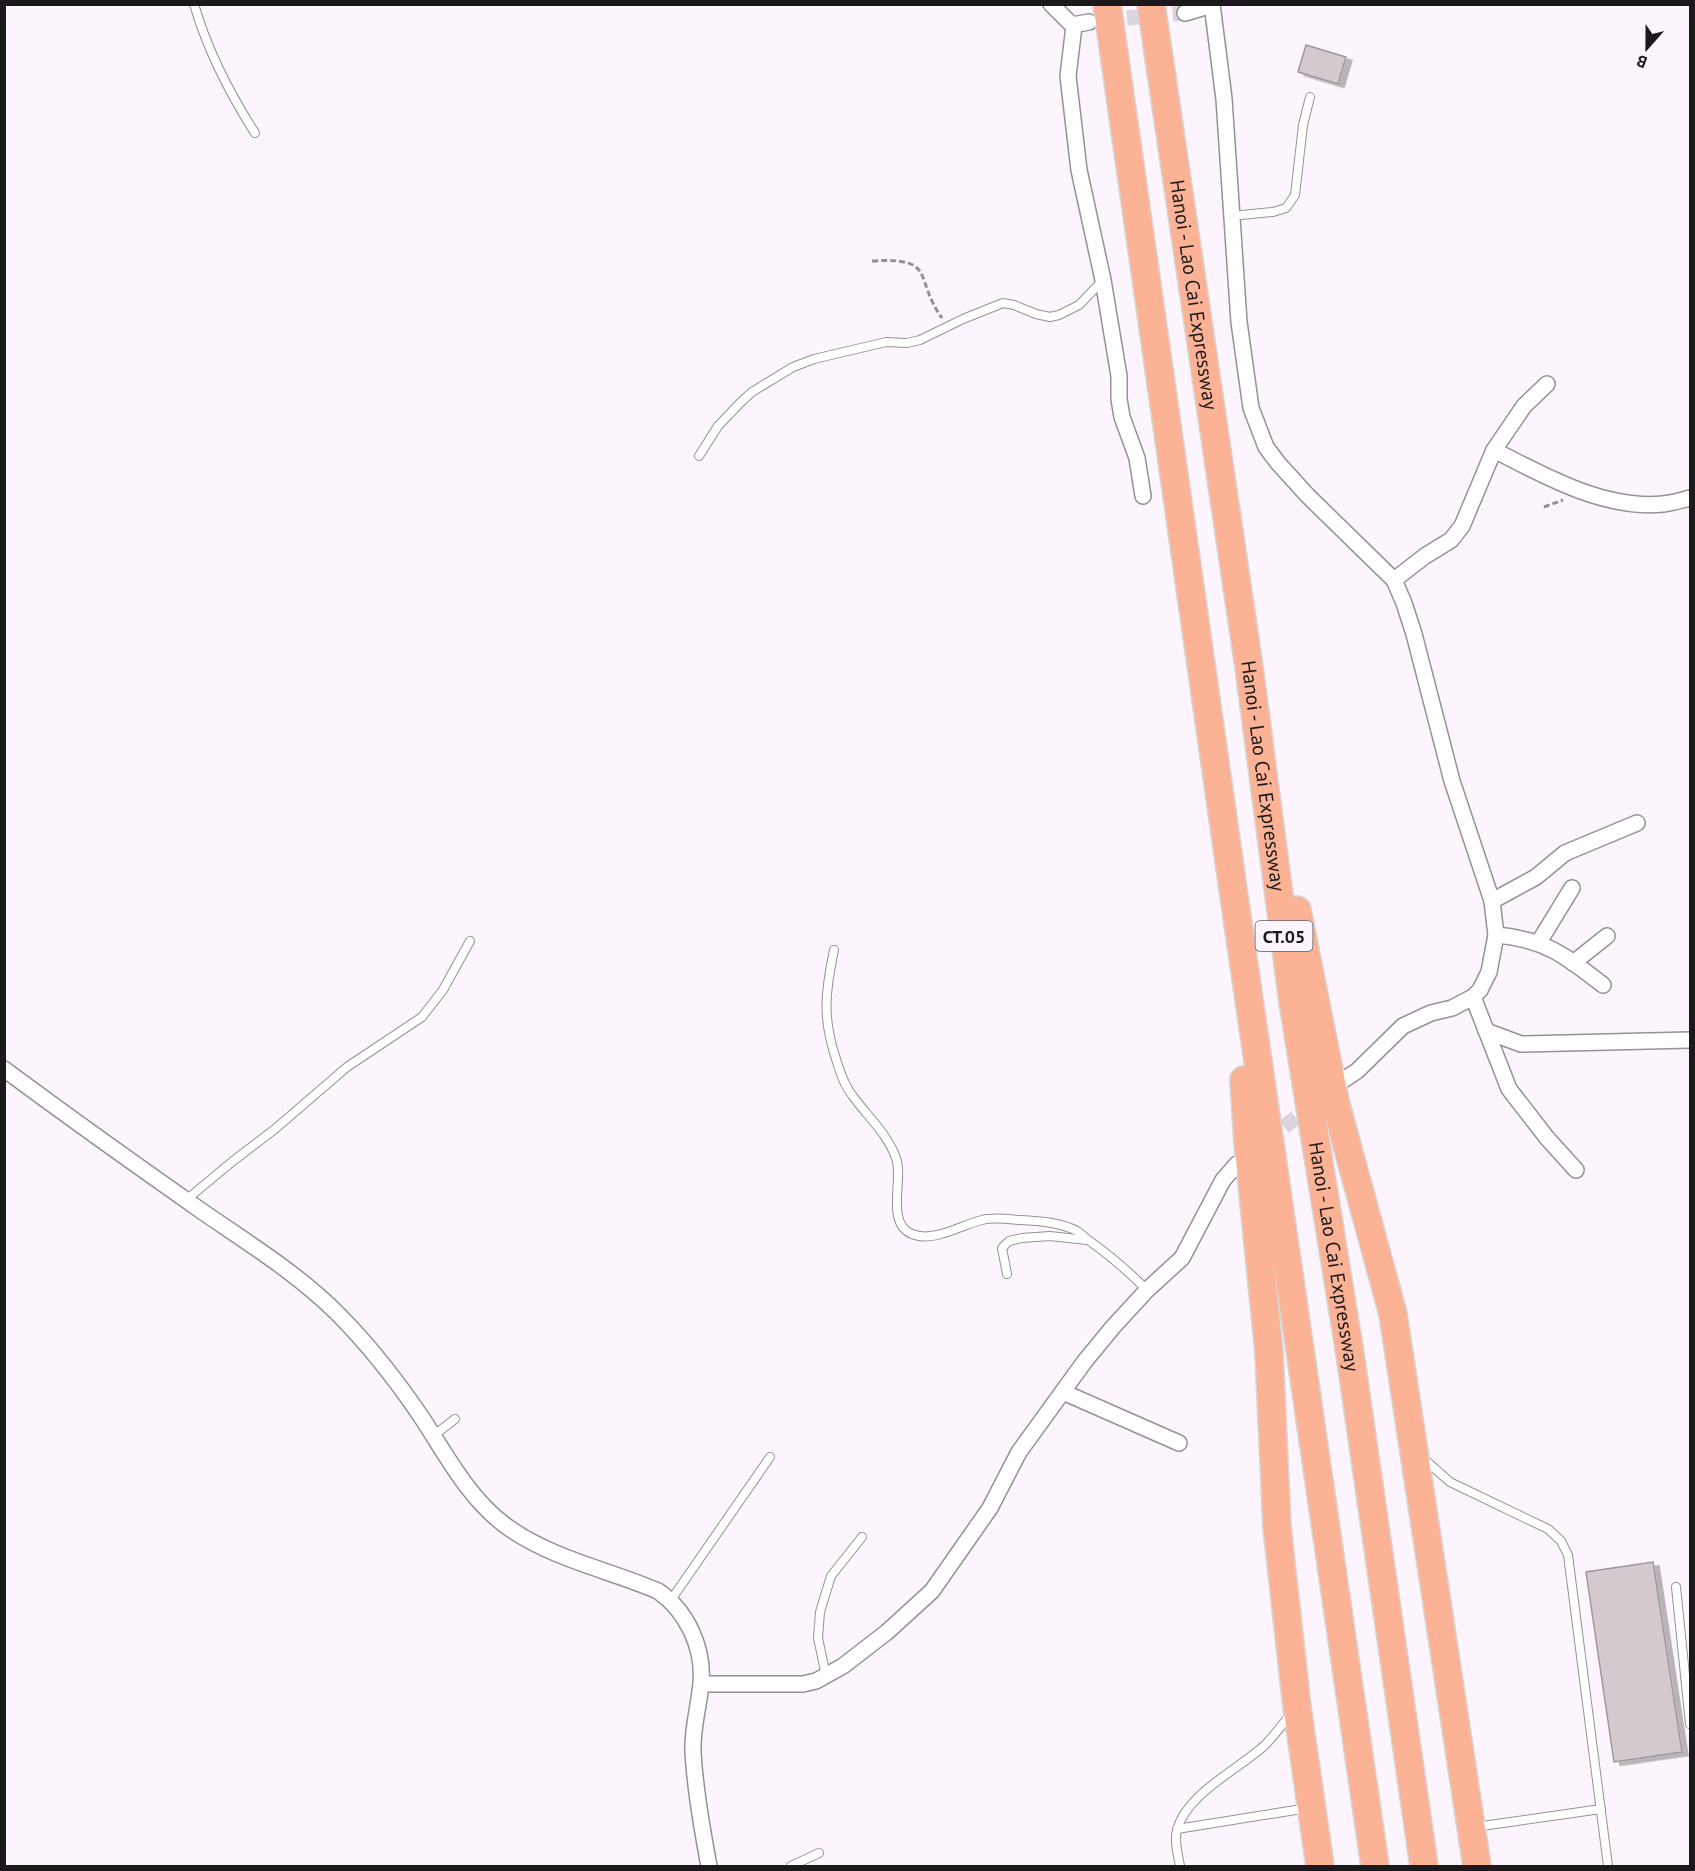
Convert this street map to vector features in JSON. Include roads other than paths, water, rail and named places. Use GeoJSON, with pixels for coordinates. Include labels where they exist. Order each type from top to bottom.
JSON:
{"type":"FeatureCollection","features":[{"type":"Feature","properties":{"kind":"highway","name":"Hanoi - Lao Cai Expressway"},"geometry":{"type":"LineString","coordinates":[[1151,4],[1249,667],[1293,1002],[1350,1354],[1424,1866]]}},
{"type":"Feature","properties":{"kind":"highway","name":"CT.05"},"geometry":{"type":"LineString","coordinates":[[1090,17],[1234,896],[1375,1866]]}},
{"type":"Feature","properties":{"kind":"highway"},"geometry":{"type":"LineString","coordinates":[[1249,667],[1336,1105],[1393,1314],[1477,1866]]}},
{"type":"Feature","properties":{"kind":"highway"},"geometry":{"type":"LineString","coordinates":[[1234,896],[1248,1144],[1269,1352],[1277,1527],[1297,1707],[1320,1866]]}},
{"type":"Feature","properties":{"kind":"street"},"geometry":{"type":"LineString","coordinates":[[1051,4],[1090,17],[1068,76],[1079,170],[1103,280],[1119,376],[1122,417],[1137,458],[1143,496]]}},
{"type":"Feature","properties":{"kind":"street"},"geometry":{"type":"LineString","coordinates":[[1185,13],[1212,5],[1224,99],[1239,322],[1251,408],[1266,447],[1295,483],[1394,580],[1414,634],[1452,781],[1492,901],[1496,935],[1489,972],[1480,990],[1473,997],[1452,1008],[1431,1013],[1403,1026],[1357,1071],[1342,1081]]}},
{"type":"Feature","properties":{"kind":"street"},"geometry":{"type":"LineString","coordinates":[[1394,580],[1425,556],[1451,540],[1462,526],[1494,450],[1524,406],[1547,384]]}},
{"type":"Feature","properties":{"kind":"street"},"geometry":{"type":"LineString","coordinates":[[1494,450],[1566,486],[1611,499],[1663,504],[1690,498]]}},
{"type":"Feature","properties":{"kind":"street"},"geometry":{"type":"LineString","coordinates":[[1492,901],[1536,877],[1565,853],[1637,823]]}},
{"type":"Feature","properties":{"kind":"street"},"geometry":{"type":"LineString","coordinates":[[1539,942],[1572,888]]}},
{"type":"Feature","properties":{"kind":"street"},"geometry":{"type":"LineString","coordinates":[[1496,935],[1539,942],[1558,951],[1603,985]]}},
{"type":"Feature","properties":{"kind":"street"},"geometry":{"type":"LineString","coordinates":[[1573,963],[1607,936]]}},
{"type":"Feature","properties":{"kind":"street"},"geometry":{"type":"LineString","coordinates":[[1473,997],[1509,1089],[1547,1138],[1576,1170]]}},
{"type":"Feature","properties":{"kind":"street"},"geometry":{"type":"LineString","coordinates":[[1486,1031],[1521,1044],[1690,1040]]}},
{"type":"Feature","properties":{"kind":"street"},"geometry":{"type":"LineString","coordinates":[[4,1069],[298,1280],[336,1312],[397,1384],[475,1495],[507,1526],[549,1550],[635,1581],[658,1591],[671,1600],[695,1641],[700,1656],[701,1684],[693,1729],[693,1752],[709,1866]]}},
{"type":"Feature","properties":{"kind":"street"},"geometry":{"type":"LineString","coordinates":[[701,1684],[802,1684],[816,1681],[843,1666],[887,1632],[932,1591],[990,1508],[1019,1452],[1092,1352],[1147,1290],[1182,1258],[1223,1180],[1237,1164]]}},
{"type":"Feature","properties":{"kind":"street"},"geometry":{"type":"LineString","coordinates":[[1063,1392],[1179,1443]]}},
{"type":"Feature","properties":{"kind":"lane"},"geometry":{"type":"LineString","coordinates":[[194,4],[214,55],[255,133]]}},
{"type":"Feature","properties":{"kind":"lane"},"geometry":{"type":"LineString","coordinates":[[1232,216],[1273,212],[1286,208],[1295,195],[1303,125],[1310,97]]}},
{"type":"Feature","properties":{"kind":"lane"},"geometry":{"type":"LineString","coordinates":[[699,456],[718,426],[746,398],[793,367],[814,358],[886,342],[907,343],[920,340],[1003,303],[1050,317],[1059,315],[1079,305],[1103,280]]}},
{"type":"Feature","properties":{"kind":"lane"},"geometry":{"type":"LineString","coordinates":[[186,1200],[275,1129],[347,1067],[422,1017],[443,990],[470,941]]}},
{"type":"Feature","properties":{"kind":"lane"},"geometry":{"type":"LineString","coordinates":[[834,950],[828,979],[826,1011],[832,1046],[844,1083],[887,1138],[898,1161],[897,1207],[900,1222],[905,1230],[920,1236],[936,1235],[985,1219],[1042,1221],[1077,1231],[1118,1261],[1147,1290]]}},
{"type":"Feature","properties":{"kind":"lane"},"geometry":{"type":"LineString","coordinates":[[1007,1274],[1002,1248],[1009,1241],[1050,1236],[1088,1240]]}},
{"type":"Feature","properties":{"kind":"lane"},"geometry":{"type":"LineString","coordinates":[[433,1436],[455,1419]]}},
{"type":"Feature","properties":{"kind":"lane"},"geometry":{"type":"LineString","coordinates":[[1415,1449],[1450,1482],[1548,1529],[1561,1540],[1568,1555],[1608,1866]]}},
{"type":"Feature","properties":{"kind":"lane"},"geometry":{"type":"LineString","coordinates":[[671,1600],[770,1457]]}},
{"type":"Feature","properties":{"kind":"lane"},"geometry":{"type":"LineString","coordinates":[[826,1676],[818,1638],[820,1612],[831,1576],[862,1537]]}},
{"type":"Feature","properties":{"kind":"lane"},"geometry":{"type":"LineString","coordinates":[[1676,1587],[1690,1724]]}},
{"type":"Feature","properties":{"kind":"lane"},"geometry":{"type":"LineString","coordinates":[[1180,1866],[1176,1840],[1177,1829],[1184,1814],[1196,1799],[1266,1743],[1297,1707]]}},
{"type":"Feature","properties":{"kind":"lane"},"geometry":{"type":"LineString","coordinates":[[1177,1829],[1311,1807]]}},
{"type":"Feature","properties":{"kind":"lane"},"geometry":{"type":"LineString","coordinates":[[1471,1828],[1601,1809]]}},
{"type":"Feature","properties":{"kind":"lane"},"geometry":{"type":"LineString","coordinates":[[791,1866],[819,1853]]}},
{"type":"Feature","properties":{"kind":"tunnel"},"geometry":{"type":"LineString","coordinates":[[1104,20],[1185,13]]}},
{"type":"Feature","properties":{"kind":"tunnel"},"geometry":{"type":"LineString","coordinates":[[1266,1141],[1313,1104]]}}]}
